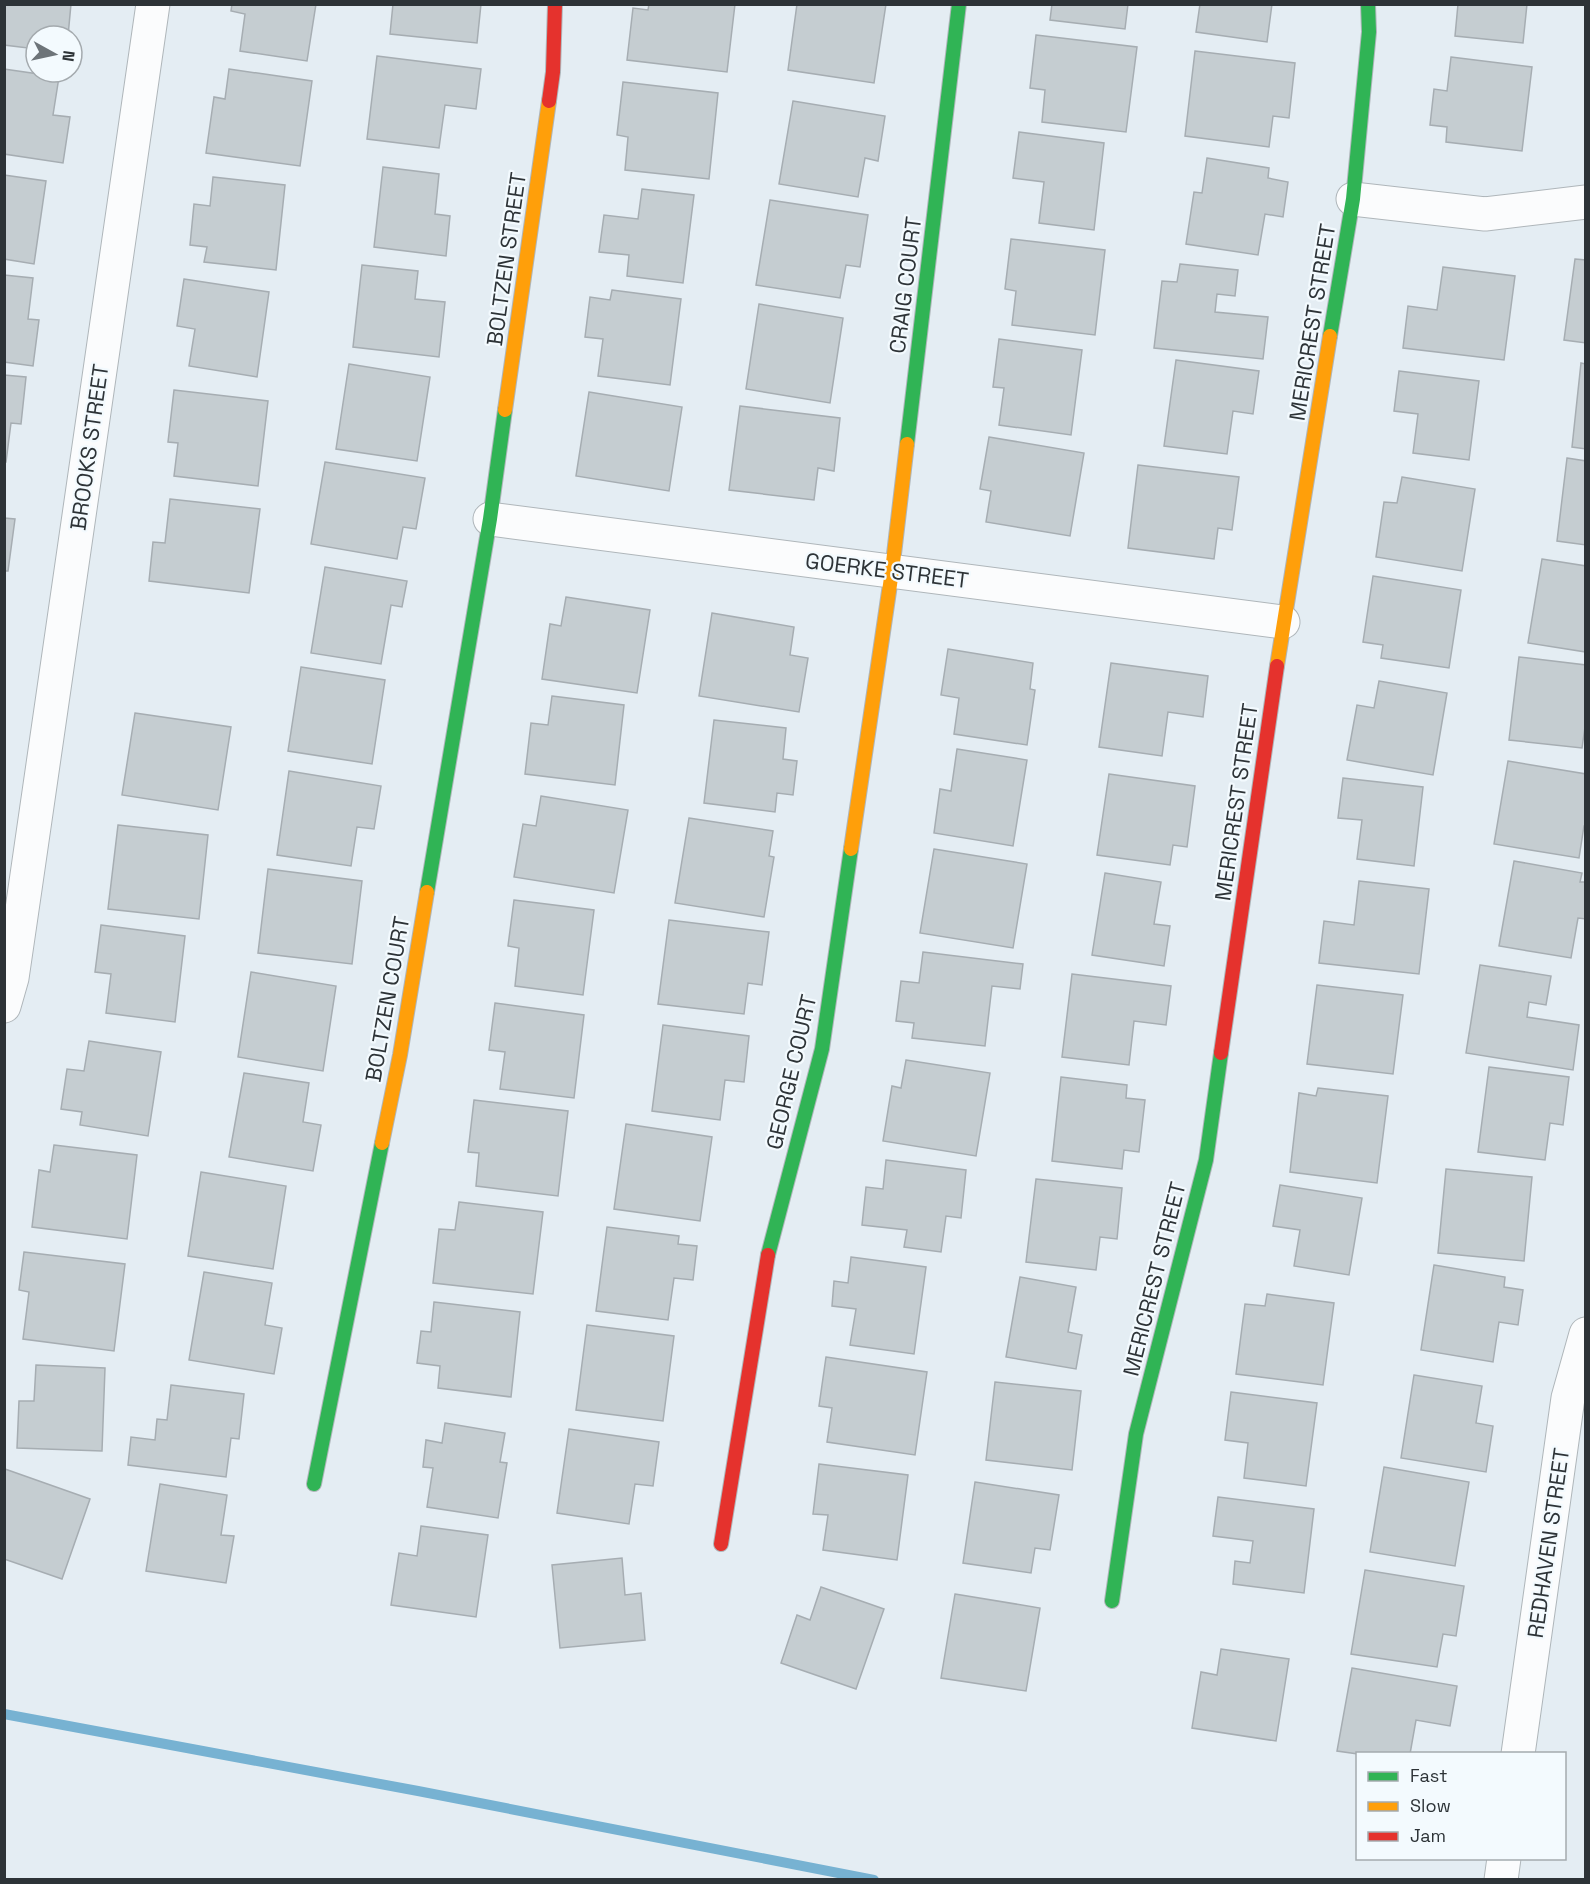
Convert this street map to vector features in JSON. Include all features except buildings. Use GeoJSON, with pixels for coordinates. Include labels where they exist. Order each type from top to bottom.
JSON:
{"type":"FeatureCollection","features":[{"type":"Feature","properties":{"kind":"street","name":"BROOKS STREET"},"geometry":{"type":"LineString","coordinates":[[4,1006],[12,978],[15,888],[153,4]]}},
{"type":"Feature","properties":{"kind":"street","name":"BOLTZEN STREET"},"geometry":{"type":"LineString","coordinates":[[490,519],[553,72],[555,4]]}},
{"type":"Feature","properties":{"kind":"street","name":"CRAIG COURT"},"geometry":{"type":"LineString","coordinates":[[892,571],[959,4]]}},
{"type":"Feature","properties":{"kind":"street","name":"MERICREST STREET"},"geometry":{"type":"LineString","coordinates":[[1112,1601],[1136,1434],[1206,1160],[1283,622],[1353,200],[1369,32],[1368,4]]}},
{"type":"Feature","properties":{"kind":"street"},"geometry":{"type":"LineString","coordinates":[[1353,200],[1485,214],[1586,202]]}},
{"type":"Feature","properties":{"kind":"street","name":"GOERKE STREET"},"geometry":{"type":"LineString","coordinates":[[490,519],[1283,622]]}},
{"type":"Feature","properties":{"kind":"street","name":"BOLTZEN COURT"},"geometry":{"type":"LineString","coordinates":[[314,1484],[400,1055],[490,519]]}},
{"type":"Feature","properties":{"kind":"street","name":"GEORGE COURT"},"geometry":{"type":"LineString","coordinates":[[721,1544],[769,1251],[822,1049],[892,571]]}},
{"type":"Feature","properties":{"kind":"street","name":"REDHAVEN STREET"},"geometry":{"type":"LineString","coordinates":[[1518,1752],[1586,1334]]}},
{"type":"Feature","properties":{"kind":"street"},"geometry":{"type":"LineString","coordinates":[[1501,1880],[1504,1860]]}},
{"type":"Feature","properties":{"kind":"waterway"},"geometry":{"type":"LineString","coordinates":[[4,1714],[418,1791],[874,1880]]}},
{"type":"Feature","properties":{"kind":"traffic: fast"},"geometry":{"type":"LineString","coordinates":[[907,444],[959,4]]}},
{"type":"Feature","properties":{"kind":"traffic: fast"},"geometry":{"type":"LineString","coordinates":[[1330,336],[1353,199],[1369,32],[1368,4]]}},
{"type":"Feature","properties":{"kind":"traffic: fast"},"geometry":{"type":"LineString","coordinates":[[427,892],[490,519],[505,410]]}},
{"type":"Feature","properties":{"kind":"traffic: fast"},"geometry":{"type":"LineString","coordinates":[[768,1255],[822,1049],[851,849]]}},
{"type":"Feature","properties":{"kind":"traffic: fast"},"geometry":{"type":"LineString","coordinates":[[1112,1601],[1136,1434],[1206,1160],[1221,1053]]}},
{"type":"Feature","properties":{"kind":"traffic: fast"},"geometry":{"type":"LineString","coordinates":[[314,1484],[382,1143]]}},
{"type":"Feature","properties":{"kind":"traffic: slow"},"geometry":{"type":"LineString","coordinates":[[505,410],[549,101]]}},
{"type":"Feature","properties":{"kind":"traffic: slow"},"geometry":{"type":"LineString","coordinates":[[1277,666],[1330,336]]}},
{"type":"Feature","properties":{"kind":"traffic: slow"},"geometry":{"type":"LineString","coordinates":[[851,849],[892,571],[907,444]]}},
{"type":"Feature","properties":{"kind":"traffic: slow"},"geometry":{"type":"LineString","coordinates":[[382,1143],[400,1055],[427,892]]}},
{"type":"Feature","properties":{"kind":"traffic: jam"},"geometry":{"type":"LineString","coordinates":[[549,101],[553,72],[555,4]]}},
{"type":"Feature","properties":{"kind":"traffic: jam"},"geometry":{"type":"LineString","coordinates":[[1221,1053],[1277,666]]}},
{"type":"Feature","properties":{"kind":"traffic: jam"},"geometry":{"type":"LineString","coordinates":[[721,1544],[768,1255]]}}]}
